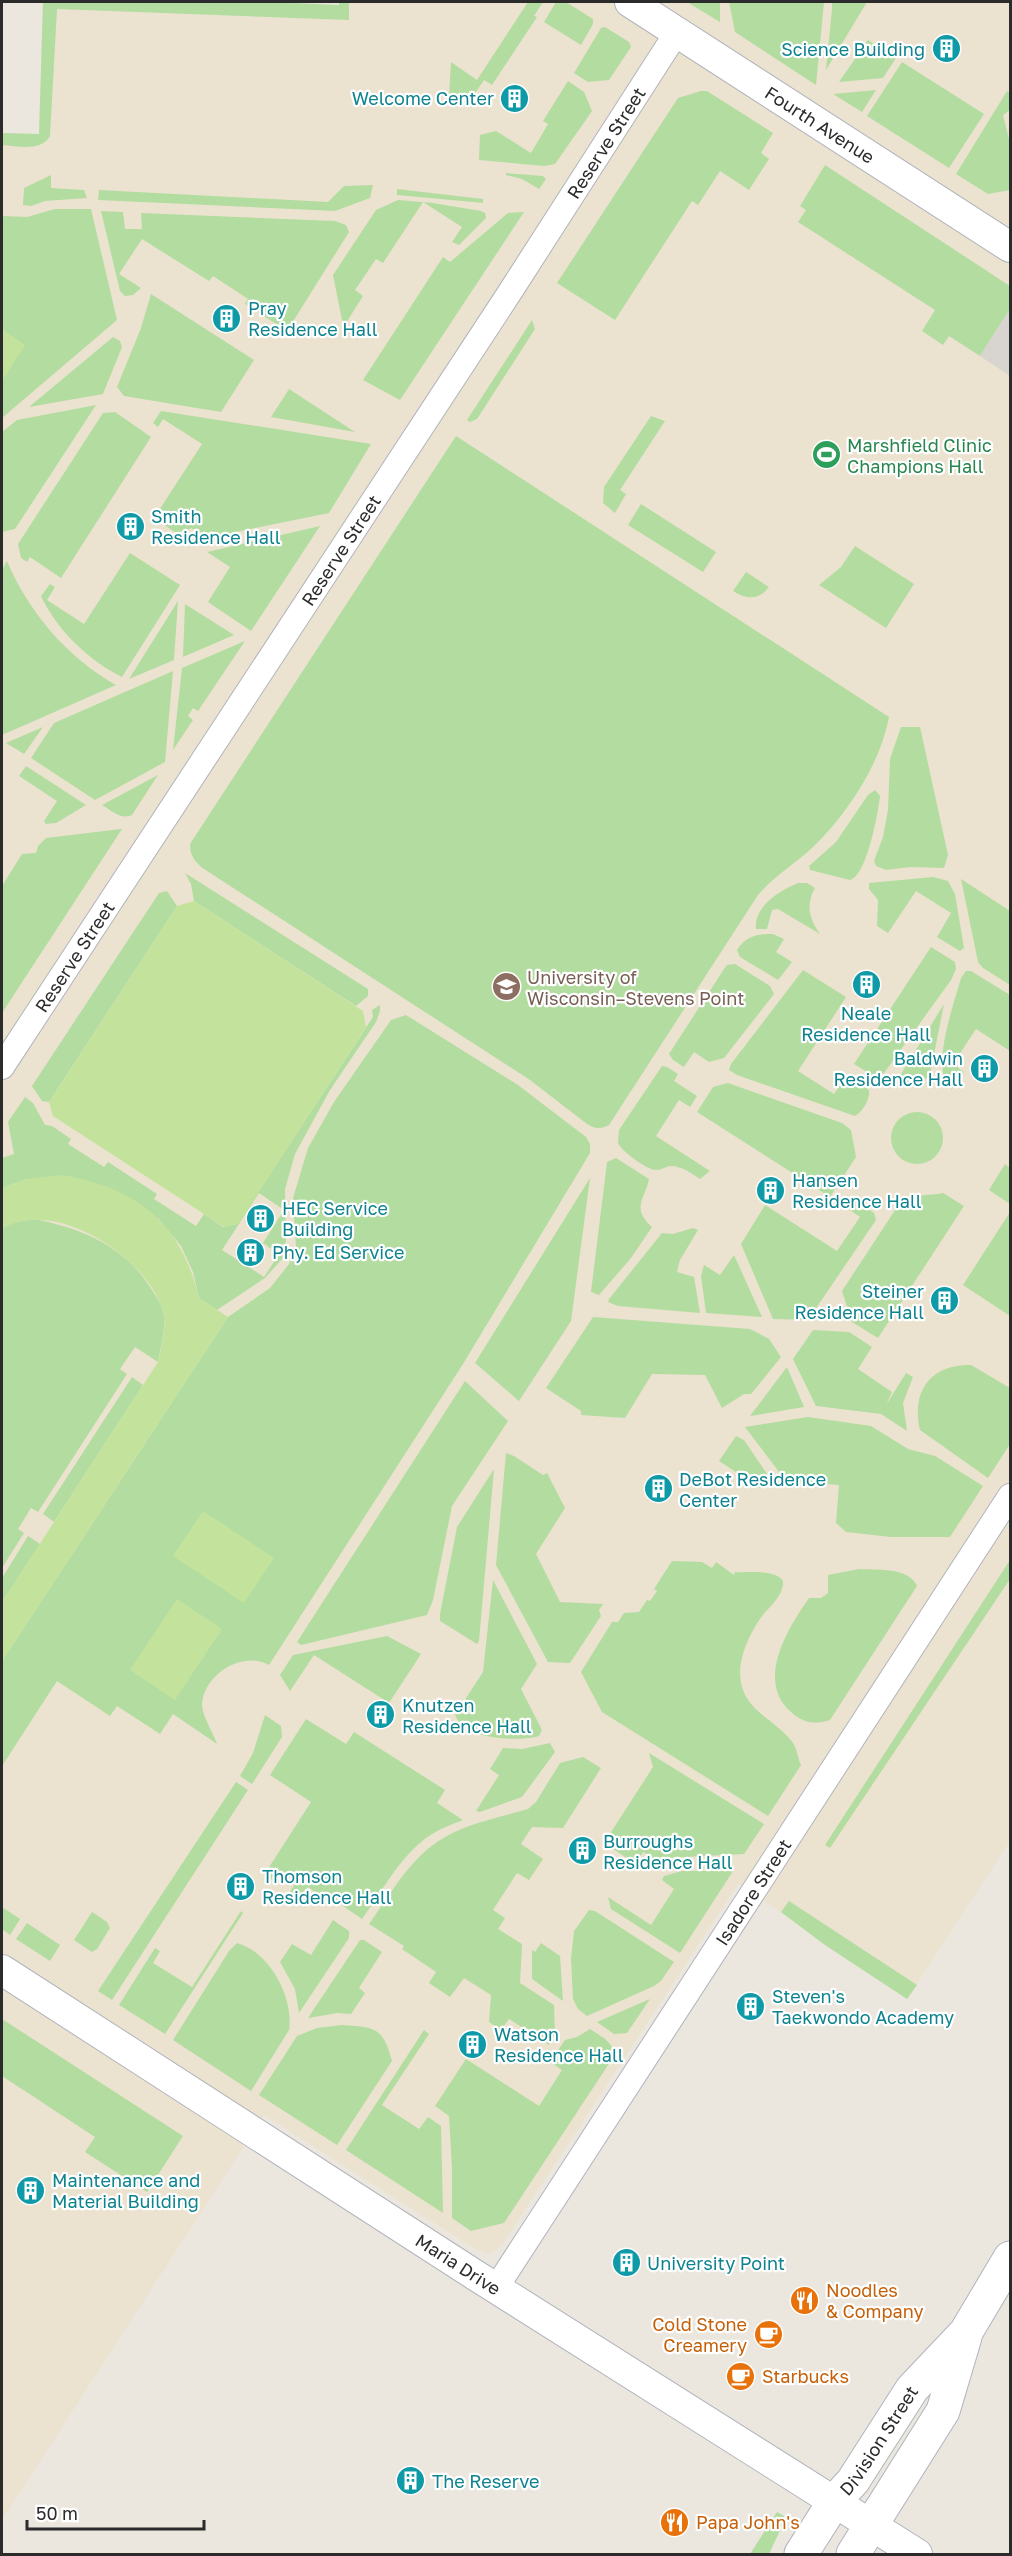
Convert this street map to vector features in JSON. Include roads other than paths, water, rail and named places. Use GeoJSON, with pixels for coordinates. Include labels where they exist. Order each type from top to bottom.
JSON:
{"type":"FeatureCollection","features":[{"type":"Feature","properties":{"kind":"main road","name":"Division Street"},"geometry":{"type":"LineString","coordinates":[[801,2554],[834,2502],[853,2481],[912,2389],[966,2332],[1011,2258]]}},
{"type":"Feature","properties":{"kind":"main road","name":"Division Street"},"geometry":{"type":"LineString","coordinates":[[853,2554],[943,2411],[966,2332]]}},
{"type":"Feature","properties":{"kind":"street","name":"Fourth Avenue"},"geometry":{"type":"LineString","coordinates":[[630,2],[1011,247]]}},
{"type":"Feature","properties":{"kind":"street","name":"Reserve Street"},"geometry":{"type":"LineString","coordinates":[[2,1066],[510,292],[677,32]]}},
{"type":"Feature","properties":{"kind":"street","name":"Isadore Street"},"geometry":{"type":"LineString","coordinates":[[496,2288],[1011,1496]]}},
{"type":"Feature","properties":{"kind":"street","name":"Maria Drive"},"geometry":{"type":"LineString","coordinates":[[2,1970],[496,2288],[917,2554]]}},
{"type":"Feature","properties":{"kind":"place","name":"Science Building"},"geometry":{"type":"Point","coordinates":[946,49]}},
{"type":"Feature","properties":{"kind":"place","name":"Welcome Center"},"geometry":{"type":"Point","coordinates":[515,98]}},
{"type":"Feature","properties":{"kind":"place","name":"Pray Residence Hall"},"geometry":{"type":"Point","coordinates":[227,318]}},
{"type":"Feature","properties":{"kind":"place","name":"Marshfield Clinic Champions Hall"},"geometry":{"type":"Point","coordinates":[826,455]}},
{"type":"Feature","properties":{"kind":"place","name":"Smith Residence Hall"},"geometry":{"type":"Point","coordinates":[130,526]}},
{"type":"Feature","properties":{"kind":"place","name":"Neale Residence Hall"},"geometry":{"type":"Point","coordinates":[866,984]}},
{"type":"Feature","properties":{"kind":"place","name":"University of Wisconsin–Stevens Point"},"geometry":{"type":"Point","coordinates":[506,987]}},
{"type":"Feature","properties":{"kind":"place","name":"Baldwin Residence Hall"},"geometry":{"type":"Point","coordinates":[984,1068]}},
{"type":"Feature","properties":{"kind":"place","name":"Hansen Residence Hall"},"geometry":{"type":"Point","coordinates":[771,1190]}},
{"type":"Feature","properties":{"kind":"place","name":"HEC Service Building"},"geometry":{"type":"Point","coordinates":[261,1218]}},
{"type":"Feature","properties":{"kind":"place","name":"Phy. Ed Service"},"geometry":{"type":"Point","coordinates":[251,1252]}},
{"type":"Feature","properties":{"kind":"place","name":"Steiner Residence Hall"},"geometry":{"type":"Point","coordinates":[945,1301]}},
{"type":"Feature","properties":{"kind":"place","name":"DeBot Residence Center"},"geometry":{"type":"Point","coordinates":[658,1489]}},
{"type":"Feature","properties":{"kind":"place","name":"Knutzen Residence Hall"},"geometry":{"type":"Point","coordinates":[381,1715]}},
{"type":"Feature","properties":{"kind":"place","name":"Burroughs Residence Hall"},"geometry":{"type":"Point","coordinates":[582,1851]}},
{"type":"Feature","properties":{"kind":"place","name":"Thomson Residence Hall"},"geometry":{"type":"Point","coordinates":[241,1886]}},
{"type":"Feature","properties":{"kind":"place","name":"Steven's Taekwondo Academy"},"geometry":{"type":"Point","coordinates":[751,2006]}},
{"type":"Feature","properties":{"kind":"place","name":"Watson Residence Hall"},"geometry":{"type":"Point","coordinates":[473,2044]}},
{"type":"Feature","properties":{"kind":"place","name":"Maintenance and Material Building"},"geometry":{"type":"Point","coordinates":[31,2190]}},
{"type":"Feature","properties":{"kind":"place","name":"University Point"},"geometry":{"type":"Point","coordinates":[626,2263]}},
{"type":"Feature","properties":{"kind":"place","name":"Noodles & Company"},"geometry":{"type":"Point","coordinates":[805,2300]}},
{"type":"Feature","properties":{"kind":"place","name":"Cold Stone Creamery"},"geometry":{"type":"Point","coordinates":[768,2334]}},
{"type":"Feature","properties":{"kind":"place","name":"Starbucks"},"geometry":{"type":"Point","coordinates":[741,2376]}},
{"type":"Feature","properties":{"kind":"place","name":"The Reserve"},"geometry":{"type":"Point","coordinates":[411,2481]}},
{"type":"Feature","properties":{"kind":"place","name":"Papa John's"},"geometry":{"type":"Point","coordinates":[675,2522]}}]}
